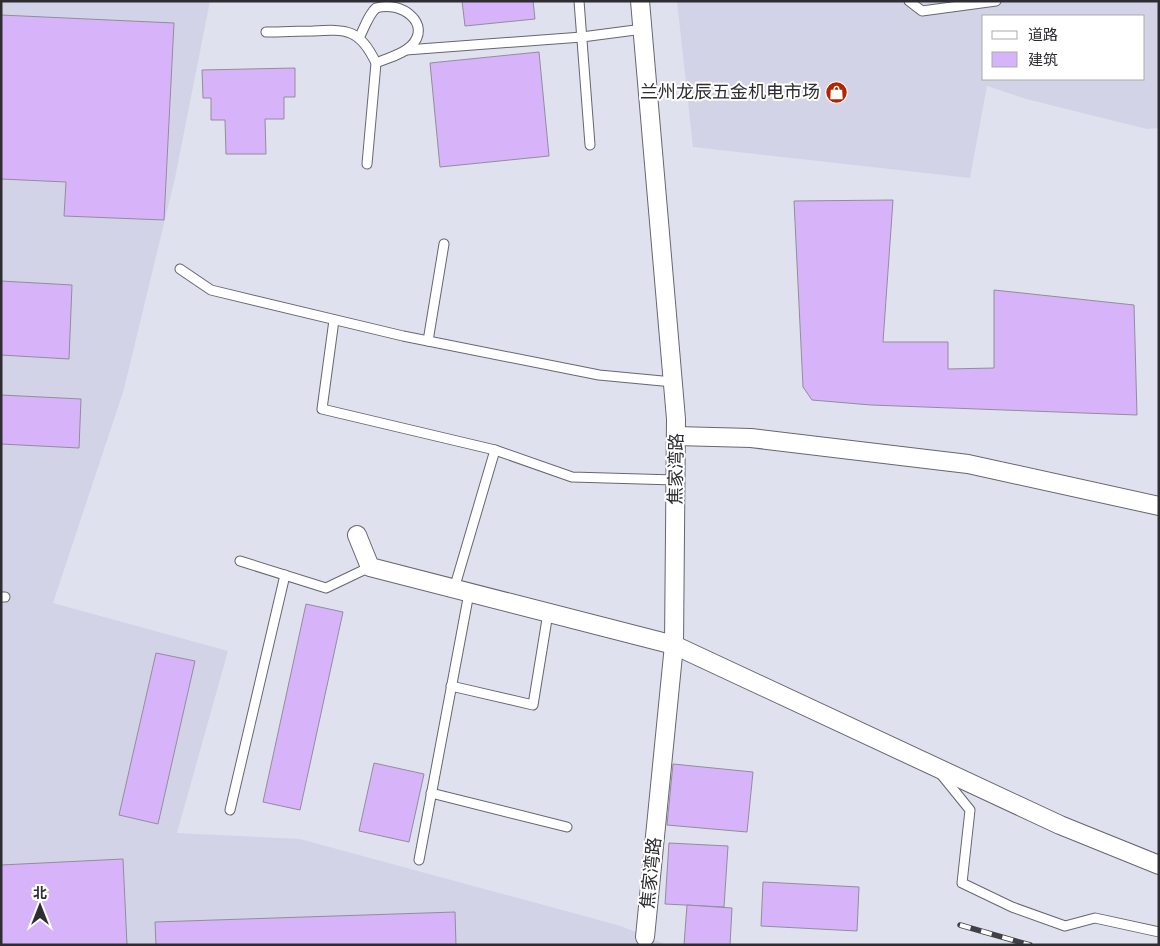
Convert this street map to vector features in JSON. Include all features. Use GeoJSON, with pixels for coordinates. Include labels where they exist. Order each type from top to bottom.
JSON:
{"type":"FeatureCollection","features":[{"type":"Feature","properties":{"kind":"street","name":"焦家湾路"},"geometry":{"type":"LineString","coordinates":[[640,1],[676,436],[674,644],[644,937]]}},
{"type":"Feature","properties":{"kind":"street"},"geometry":{"type":"LineString","coordinates":[[676,436],[751,438],[968,464],[1159,506]]}},
{"type":"Feature","properties":{"kind":"street"},"geometry":{"type":"LineString","coordinates":[[357,535],[370,567],[674,644],[1060,825],[1159,865]]}},
{"type":"Feature","properties":{"kind":"lane"},"geometry":{"type":"LineString","coordinates":[[579,1],[590,145]]}},
{"type":"Feature","properties":{"kind":"lane"},"geometry":{"type":"LineString","coordinates":[[909,1],[922,11],[996,1]]}},
{"type":"Feature","properties":{"kind":"lane"},"geometry":{"type":"LineString","coordinates":[[359,38],[376,9],[392,3],[400,4],[413,13],[418,29],[416,37],[406,50]]}},
{"type":"Feature","properties":{"kind":"lane"},"geometry":{"type":"LineString","coordinates":[[266,32],[332,28],[346,31],[359,38],[370,50],[376,63],[367,164]]}},
{"type":"Feature","properties":{"kind":"lane"},"geometry":{"type":"LineString","coordinates":[[376,63],[406,50],[582,37],[643,29]]}},
{"type":"Feature","properties":{"kind":"lane"},"geometry":{"type":"LineString","coordinates":[[428,341],[444,244]]}},
{"type":"Feature","properties":{"kind":"lane"},"geometry":{"type":"LineString","coordinates":[[180,269],[211,290],[334,320],[599,375],[673,382]]}},
{"type":"Feature","properties":{"kind":"lane"},"geometry":{"type":"LineString","coordinates":[[334,320],[322,409],[495,450],[572,477],[676,480]]}},
{"type":"Feature","properties":{"kind":"lane"},"geometry":{"type":"LineString","coordinates":[[419,860],[451,686],[462,591],[495,450]]}},
{"type":"Feature","properties":{"kind":"lane"},"geometry":{"type":"LineString","coordinates":[[240,562],[326,588],[370,567]]}},
{"type":"Feature","properties":{"kind":"lane"},"geometry":{"type":"LineString","coordinates":[[230,810],[285,575]]}},
{"type":"Feature","properties":{"kind":"lane"},"geometry":{"type":"LineString","coordinates":[[451,686],[533,706],[548,613]]}},
{"type":"Feature","properties":{"kind":"lane"},"geometry":{"type":"LineString","coordinates":[[935,767],[970,810],[962,883],[1012,907],[1065,926],[1095,918],[1159,932]]}},
{"type":"Feature","properties":{"kind":"lane"},"geometry":{"type":"LineString","coordinates":[[431,793],[567,827]]}},
{"type":"Feature","properties":{"kind":"shaded area"},"geometry":{"type":"Polygon","coordinates":[[[1,1],[210,1],[175,178],[124,389],[53,603],[228,651],[177,833],[300,839],[621,926],[667,945],[1,945],[1,1]]]}},
{"type":"Feature","properties":{"kind":"shaded area","name":"兰州龙辰五金机电市场"},"geometry":{"type":"Polygon","coordinates":[[[677,1],[1159,1],[1159,128],[1147,129],[1026,99],[987,86],[970,178],[693,147],[677,1]]]}},
{"type":"Feature","properties":{"kind":"building"},"geometry":{"type":"Polygon","coordinates":[[[462,1],[533,1],[535,19],[465,26],[462,1]]]}},
{"type":"Feature","properties":{"kind":"building"},"geometry":{"type":"Polygon","coordinates":[[[1,15],[174,23],[164,220],[64,216],[66,182],[1,179],[1,15]]]}},
{"type":"Feature","properties":{"kind":"building"},"geometry":{"type":"Polygon","coordinates":[[[539,52],[549,156],[440,167],[430,63],[539,52]]]}},
{"type":"Feature","properties":{"kind":"building"},"geometry":{"type":"Polygon","coordinates":[[[295,68],[295,97],[284,97],[284,119],[265,119],[266,154],[226,154],[225,120],[211,120],[211,98],[203,98],[202,70],[295,68]]]}},
{"type":"Feature","properties":{"kind":"building"},"geometry":{"type":"Polygon","coordinates":[[[893,200],[883,342],[948,342],[948,369],[994,368],[994,290],[1134,305],[1137,415],[871,405],[812,400],[803,387],[794,201],[893,200]]]}},
{"type":"Feature","properties":{"kind":"building"},"geometry":{"type":"Polygon","coordinates":[[[1,281],[72,285],[69,359],[1,355],[1,281]]]}},
{"type":"Feature","properties":{"kind":"building"},"geometry":{"type":"Polygon","coordinates":[[[1,395],[81,399],[79,448],[1,444],[1,395]]]}},
{"type":"Feature","properties":{"kind":"building"},"geometry":{"type":"Polygon","coordinates":[[[306,604],[343,612],[300,810],[263,802],[306,604]]]}},
{"type":"Feature","properties":{"kind":"building"},"geometry":{"type":"Polygon","coordinates":[[[156,653],[195,661],[158,824],[119,815],[156,653]]]}},
{"type":"Feature","properties":{"kind":"building"},"geometry":{"type":"Polygon","coordinates":[[[374,763],[424,774],[409,842],[359,831],[374,763]]]}},
{"type":"Feature","properties":{"kind":"building"},"geometry":{"type":"Polygon","coordinates":[[[673,764],[753,772],[747,832],[667,825],[673,764]]]}},
{"type":"Feature","properties":{"kind":"building"},"geometry":{"type":"Polygon","coordinates":[[[669,843],[728,846],[724,907],[665,904],[669,843]]]}},
{"type":"Feature","properties":{"kind":"building"},"geometry":{"type":"Polygon","coordinates":[[[123,859],[127,945],[1,945],[1,865],[123,859]]]}},
{"type":"Feature","properties":{"kind":"building"},"geometry":{"type":"Polygon","coordinates":[[[763,882],[859,887],[857,931],[761,926],[763,882]]]}},
{"type":"Feature","properties":{"kind":"building"},"geometry":{"type":"Polygon","coordinates":[[[687,905],[732,908],[730,945],[684,945],[687,905]]]}},
{"type":"Feature","properties":{"kind":"building"},"geometry":{"type":"Polygon","coordinates":[[[455,912],[456,945],[156,945],[155,922],[455,912]]]}},
{"type":"Feature","properties":{"kind":"railway"},"geometry":{"type":"LineString","coordinates":[[960,925],[1030,945]]}},
{"type":"Feature","properties":{"kind":"place","name":"兰州龙辰五金机电市场"},"geometry":{"type":"Point","coordinates":[836,92]}}]}
